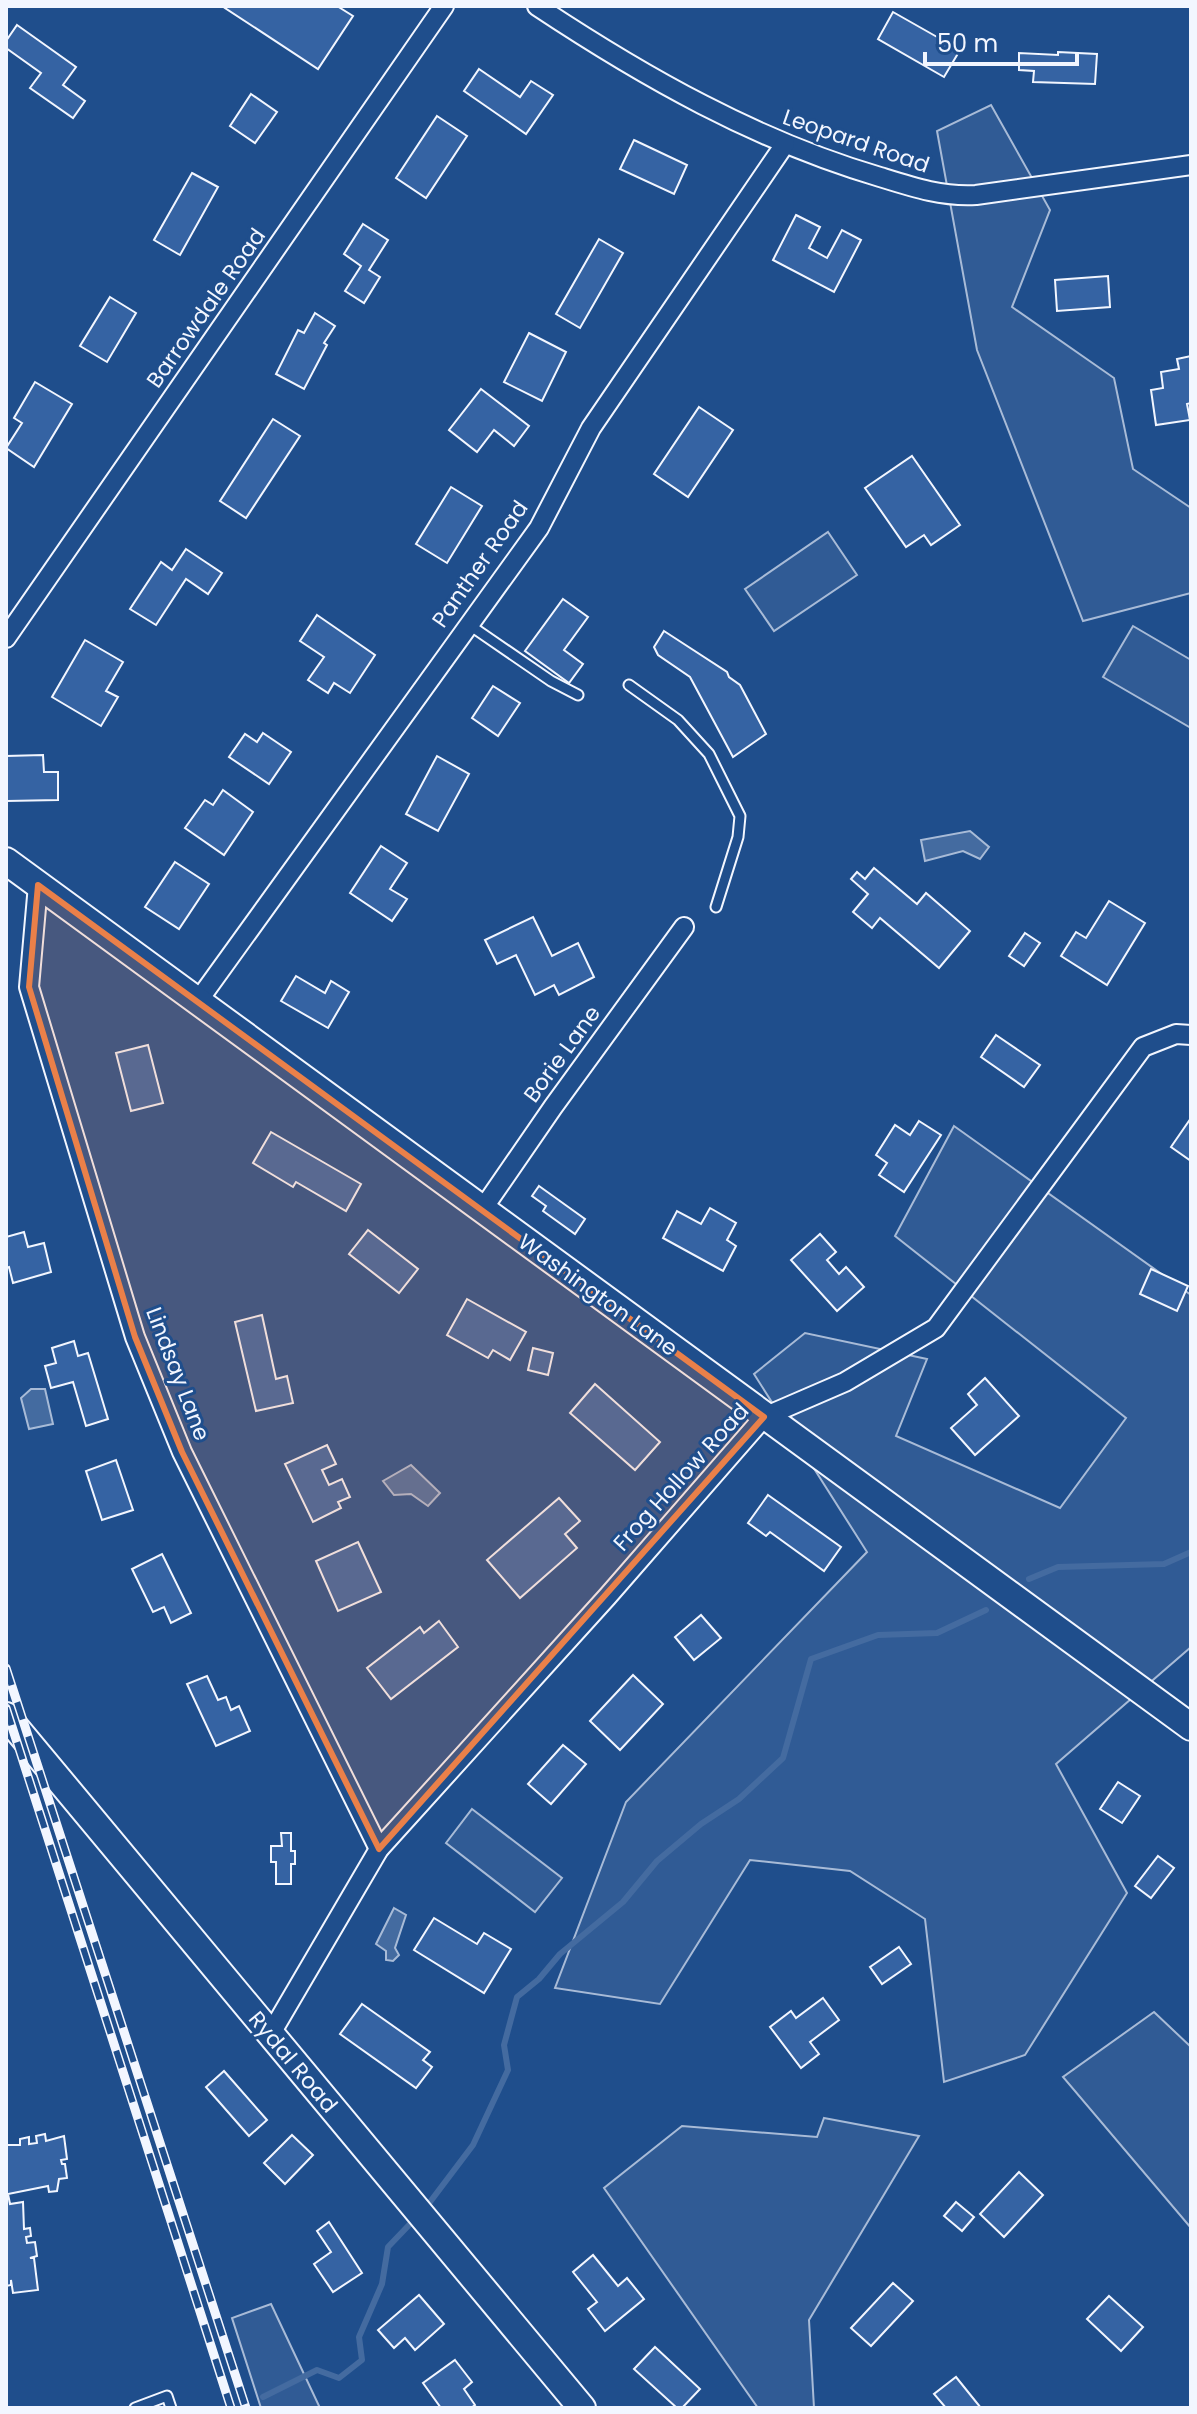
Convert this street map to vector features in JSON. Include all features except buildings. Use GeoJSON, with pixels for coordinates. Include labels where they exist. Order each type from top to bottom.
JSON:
{"type":"FeatureCollection","features":[{"type":"Feature","properties":{"kind":"main road","name":"Washington Lane"},"geometry":{"type":"LineString","coordinates":[[6,861],[1191,1727]]}},
{"type":"Feature","properties":{"kind":"main road","name":"Rydal Road"},"geometry":{"type":"LineString","coordinates":[[6,1716],[582,2408]]}},
{"type":"Feature","properties":{"kind":"street","name":"Barrowdale Road"},"geometry":{"type":"LineString","coordinates":[[6,638],[444,6]]}},
{"type":"Feature","properties":{"kind":"street","name":"Leopard Road"},"geometry":{"type":"LineString","coordinates":[[537,6],[653,79],[785,144],[929,192],[959,196],[1191,165]]}},
{"type":"Feature","properties":{"kind":"street","name":"Panther Road"},"geometry":{"type":"LineString","coordinates":[[198,1001],[539,528],[591,428],[785,144]]}},
{"type":"Feature","properties":{"kind":"street","name":"Lindsay Lane"},"geometry":{"type":"LineString","coordinates":[[38,885],[29,987],[135,1337],[182,1452],[379,1849]]}},
{"type":"Feature","properties":{"kind":"street","name":"Borie Lane"},"geometry":{"type":"LineString","coordinates":[[482,1210],[684,927]]}},
{"type":"Feature","properties":{"kind":"street","name":"Frog Hollow Road"},"geometry":{"type":"LineString","coordinates":[[270,2035],[379,1849],[607,1597],[764,1417],[845,1382],[936,1328],[1143,1047],[1176,1034],[1191,1035]]}},
{"type":"Feature","properties":{"kind":"lane"},"geometry":{"type":"LineString","coordinates":[[468,624],[551,681],[578,695]]}},
{"type":"Feature","properties":{"kind":"lane"},"geometry":{"type":"LineString","coordinates":[[629,685],[678,720],[709,754],[740,816],[738,837],[716,907]]}},
{"type":"Feature","properties":{"kind":"lane"},"geometry":{"type":"LineString","coordinates":[[135,2408],[167,2396],[171,2408]]}},
{"type":"Feature","properties":{"kind":"highlighted area"},"geometry":{"type":"Polygon","coordinates":[[[38,885],[764,1417],[379,1849],[182,1452],[135,1337],[29,987],[38,885]]]}},
{"type":"Feature","properties":{"kind":"shaded area"},"geometry":{"type":"Polygon","coordinates":[[[991,105],[1050,210],[1012,307],[1114,378],[1133,469],[1191,508],[1191,593],[1083,621],[977,350],[937,131],[991,105]]]}},
{"type":"Feature","properties":{"kind":"shaded area"},"geometry":{"type":"Polygon","coordinates":[[[828,532],[857,575],[774,631],[745,589],[828,532]]]}},
{"type":"Feature","properties":{"kind":"shaded area"},"geometry":{"type":"Polygon","coordinates":[[[1133,626],[1191,660],[1191,728],[1103,677],[1133,626]]]}},
{"type":"Feature","properties":{"kind":"shaded area"},"geometry":{"type":"Polygon","coordinates":[[[970,831],[989,847],[980,859],[963,851],[925,861],[921,840],[970,831]]]}},
{"type":"Feature","properties":{"kind":"shaded area"},"geometry":{"type":"Polygon","coordinates":[[[954,1126],[1191,1295],[1191,1647],[1056,1764],[1127,1893],[1025,2055],[944,2082],[925,1919],[850,1871],[750,1860],[660,2004],[555,1988],[626,1802],[867,1552],[754,1374],[805,1333],[927,1359],[896,1436],[1060,1508],[1126,1418],[895,1236],[954,1126]]]}},
{"type":"Feature","properties":{"kind":"shaded area"},"geometry":{"type":"Polygon","coordinates":[[[31,1389],[45,1389],[53,1424],[29,1429],[21,1398],[31,1389]]]}},
{"type":"Feature","properties":{"kind":"shaded area"},"geometry":{"type":"Polygon","coordinates":[[[411,1465],[440,1493],[428,1506],[411,1494],[394,1495],[383,1481],[411,1465]]]}},
{"type":"Feature","properties":{"kind":"shaded area"},"geometry":{"type":"Polygon","coordinates":[[[472,1809],[562,1878],[535,1912],[446,1843],[472,1809]]]}},
{"type":"Feature","properties":{"kind":"shaded area"},"geometry":{"type":"Polygon","coordinates":[[[394,1908],[406,1915],[395,1948],[399,1955],[393,1961],[386,1960],[386,1951],[376,1944],[394,1908]]]}},
{"type":"Feature","properties":{"kind":"shaded area"},"geometry":{"type":"Polygon","coordinates":[[[1154,2012],[1191,2047],[1191,2228],[1063,2077],[1154,2012]]]}},
{"type":"Feature","properties":{"kind":"shaded area"},"geometry":{"type":"Polygon","coordinates":[[[824,2118],[919,2136],[809,2320],[814,2408],[758,2408],[604,2188],[682,2126],[817,2137],[824,2118]]]}},
{"type":"Feature","properties":{"kind":"shaded area"},"geometry":{"type":"Polygon","coordinates":[[[271,2304],[320,2408],[261,2408],[232,2318],[271,2304]]]}},
{"type":"Feature","properties":{"kind":"waterway"},"geometry":{"type":"LineString","coordinates":[[1029,1579],[1058,1567],[1164,1564],[1191,1552]]}},
{"type":"Feature","properties":{"kind":"waterway"},"geometry":{"type":"LineString","coordinates":[[430,2202],[473,2145],[508,2070],[504,2045],[517,1997],[539,1979],[560,1954],[623,1902],[657,1861],[701,1824],[739,1799],[783,1758],[811,1659],[878,1635],[937,1633],[986,1610]]}},
{"type":"Feature","properties":{"kind":"waterway"},"geometry":{"type":"LineString","coordinates":[[263,2397],[317,2370],[339,2378],[362,2360],[359,2337],[382,2284],[388,2247],[409,2225]]}},
{"type":"Feature","properties":{"kind":"railway"},"geometry":{"type":"LineString","coordinates":[[6,1668],[246,2408]]}},
{"type":"Feature","properties":{"kind":"railway"},"geometry":{"type":"LineString","coordinates":[[6,1708],[231,2408]]}}]}
